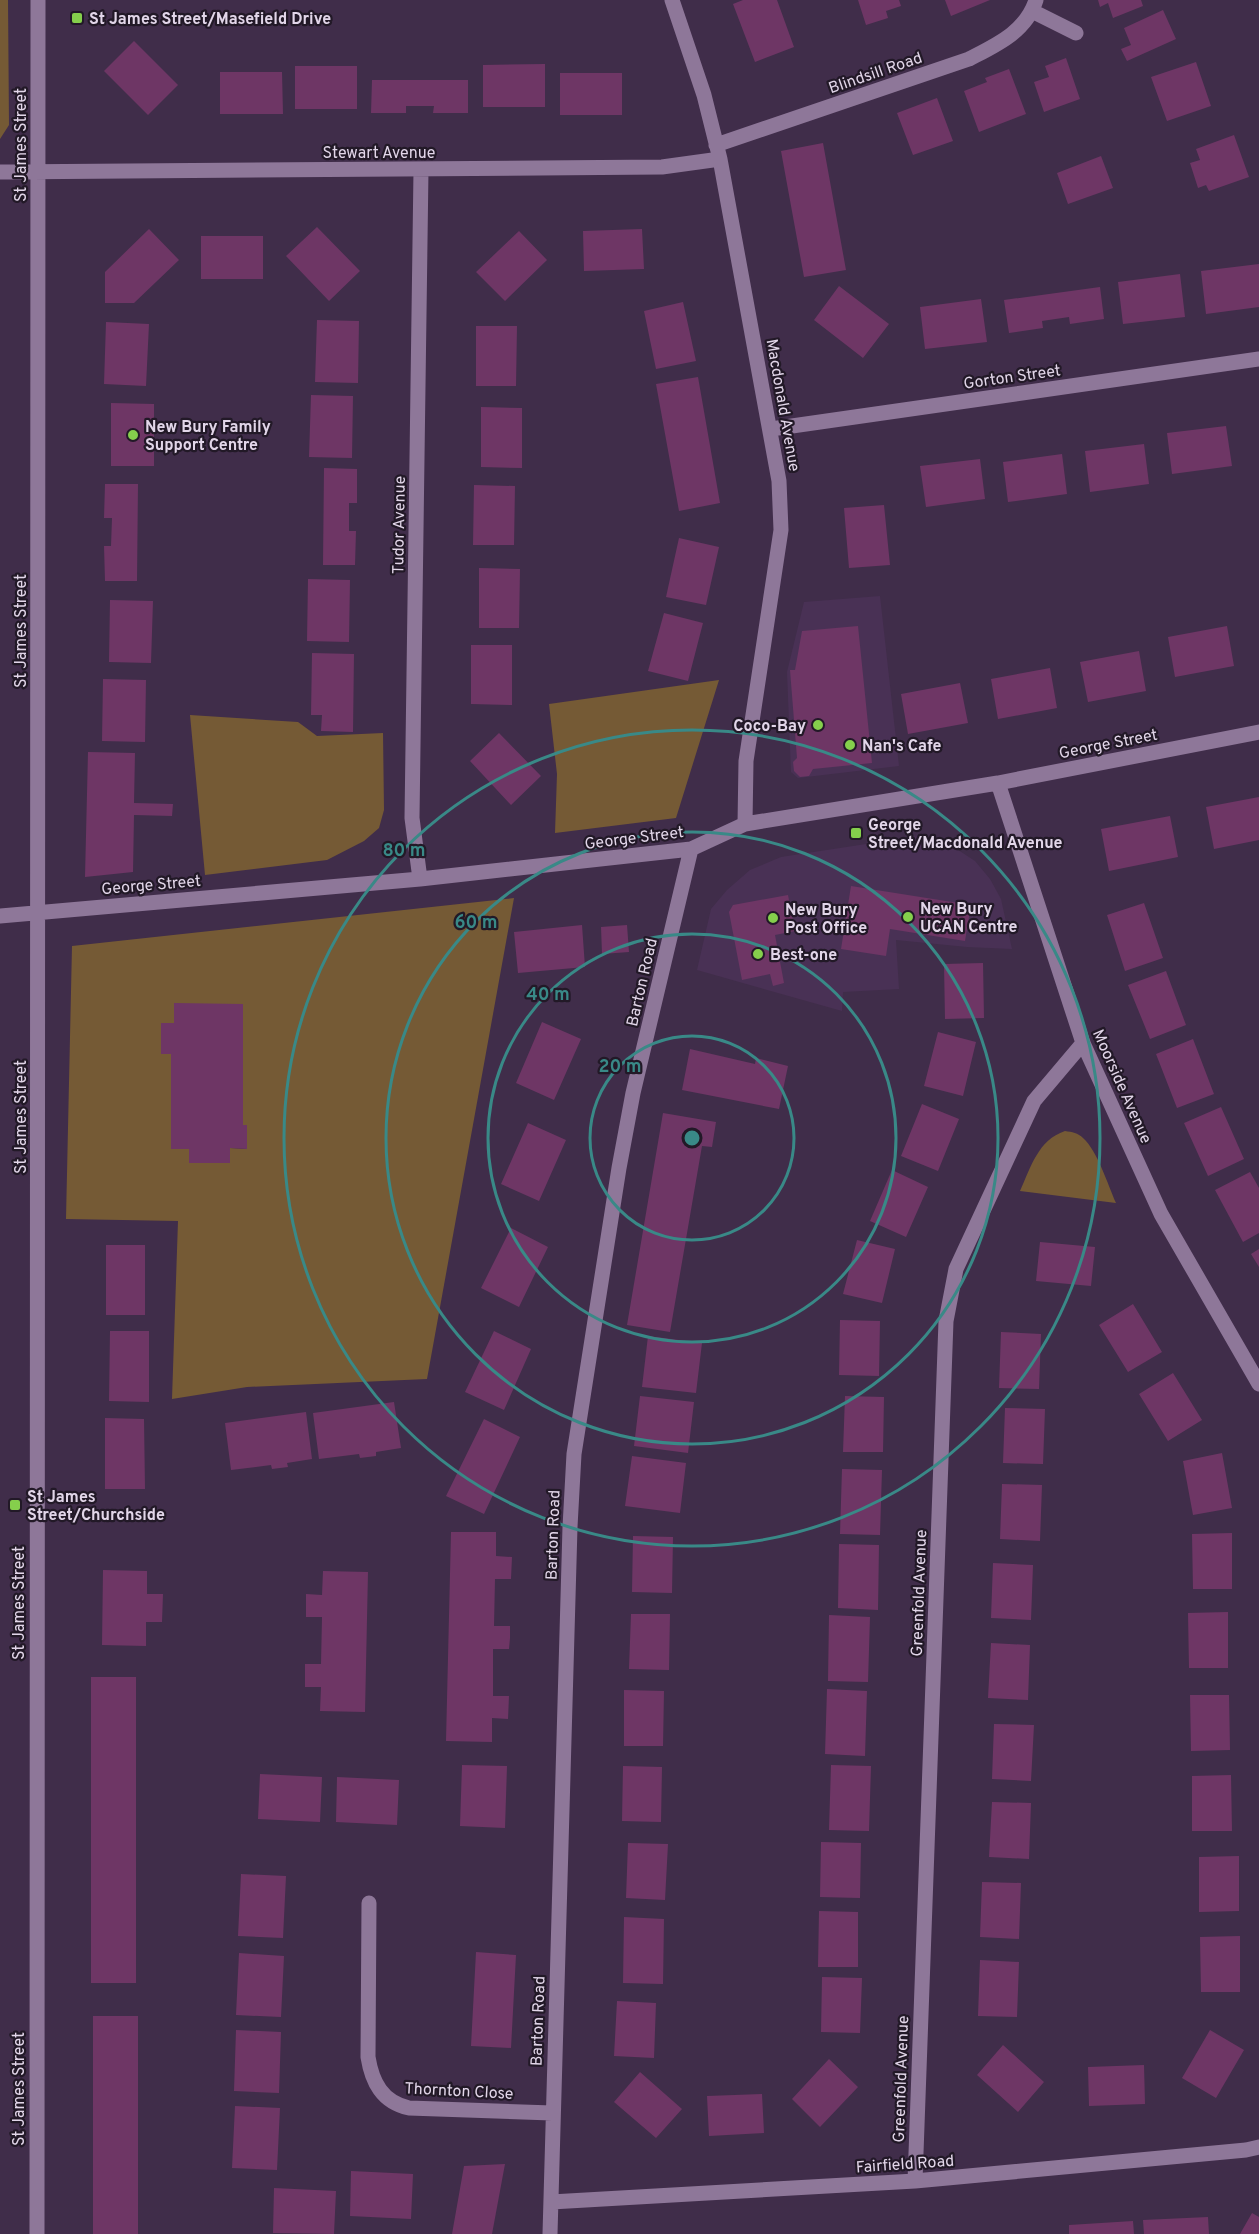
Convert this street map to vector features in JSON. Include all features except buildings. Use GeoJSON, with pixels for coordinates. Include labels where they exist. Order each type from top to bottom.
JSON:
{"type":"FeatureCollection","features":[{"type":"Feature","properties":{"kind":"street","name":"St James Street"},"geometry":{"type":"LineString","coordinates":[[37,2234],[38,0]]}},
{"type":"Feature","properties":{"kind":"street","name":"Macdonald Avenue"},"geometry":{"type":"LineString","coordinates":[[672,0],[704,95],[718,152],[779,482],[782,530],[746,761],[745,824]]}},
{"type":"Feature","properties":{"kind":"street","name":"Blindsill Road"},"geometry":{"type":"LineString","coordinates":[[718,152],[969,59],[1004,41],[1026,21],[1034,5],[1076,33]]}},
{"type":"Feature","properties":{"kind":"street","name":"Stewart Avenue"},"geometry":{"type":"LineString","coordinates":[[0,172],[662,167],[718,152]]}},
{"type":"Feature","properties":{"kind":"street","name":"Tudor Avenue"},"geometry":{"type":"LineString","coordinates":[[420,879],[412,818],[421,170]]}},
{"type":"Feature","properties":{"kind":"street","name":"Gorton Street"},"geometry":{"type":"LineString","coordinates":[[771,429],[1259,359]]}},
{"type":"Feature","properties":{"kind":"street","name":"George Street"},"geometry":{"type":"LineString","coordinates":[[0,916],[420,879],[691,849],[745,824],[998,783],[1259,732]]}},
{"type":"Feature","properties":{"kind":"street","name":"Moorside Avenue"},"geometry":{"type":"LineString","coordinates":[[998,783],[1083,1043],[1161,1214],[1259,1384]]}},
{"type":"Feature","properties":{"kind":"street","name":"Barton Road"},"geometry":{"type":"LineString","coordinates":[[550,2234],[574,1454],[633,1093],[691,849]]}},
{"type":"Feature","properties":{"kind":"street","name":"Greenfold Avenue"},"geometry":{"type":"LineString","coordinates":[[915,2181],[946,1321],[956,1269],[1034,1101],[1083,1043]]}},
{"type":"Feature","properties":{"kind":"street","name":"Thornton Close"},"geometry":{"type":"LineString","coordinates":[[369,1903],[368,2057],[376,2086],[385,2097],[397,2105],[409,2108],[552,2113]]}},
{"type":"Feature","properties":{"kind":"street","name":"Fairfield Road"},"geometry":{"type":"LineString","coordinates":[[552,2202],[915,2181],[1259,2147]]}},
{"type":"Feature","properties":{"kind":"shaded area"},"geometry":{"type":"Polygon","coordinates":[[[0,0],[8,0],[9,125],[0,139],[0,0]]]}},
{"type":"Feature","properties":{"kind":"shaded area"},"geometry":{"type":"Polygon","coordinates":[[[880,596],[899,766],[798,778],[791,772],[787,672],[804,602],[880,596]]]}},
{"type":"Feature","properties":{"kind":"shaded area"},"geometry":{"type":"Polygon","coordinates":[[[719,680],[676,818],[555,833],[557,774],[549,704],[719,680]]]}},
{"type":"Feature","properties":{"kind":"shaded area"},"geometry":{"type":"Polygon","coordinates":[[[190,715],[298,722],[317,736],[383,733],[384,810],[379,828],[364,841],[327,860],[205,875],[190,715]]]}},
{"type":"Feature","properties":{"kind":"shaded area"},"geometry":{"type":"Polygon","coordinates":[[[925,835],[952,846],[975,861],[990,879],[1001,899],[1012,949],[896,940],[899,989],[843,992],[842,1011],[697,970],[711,909],[727,890],[750,870],[781,857],[925,835]]]}},
{"type":"Feature","properties":{"kind":"shaded area"},"geometry":{"type":"Polygon","coordinates":[[[514,898],[427,1379],[247,1387],[172,1399],[178,1221],[66,1219],[72,946],[514,898]],[[174,1004],[174,1023],[161,1024],[161,1054],[171,1054],[171,1148],[189,1149],[189,1162],[230,1148],[246,1149],[247,1125],[243,1125],[243,1004],[174,1004]]]}},
{"type":"Feature","properties":{"kind":"shaded area"},"geometry":{"type":"Polygon","coordinates":[[[1065,1131],[1079,1135],[1088,1144],[1116,1203],[1020,1191],[1036,1155],[1048,1141],[1065,1131]]]}},
{"type":"Feature","properties":{"kind":"place","name":"St James Street/Masefield Drive"},"geometry":{"type":"Point","coordinates":[77,18]}},
{"type":"Feature","properties":{"kind":"place","name":"New Bury Family Support Centre"},"geometry":{"type":"Point","coordinates":[133,435]}},
{"type":"Feature","properties":{"kind":"place","name":"Coco-Bay"},"geometry":{"type":"Point","coordinates":[818,725]}},
{"type":"Feature","properties":{"kind":"place","name":"Nan's Cafe"},"geometry":{"type":"Point","coordinates":[850,745]}},
{"type":"Feature","properties":{"kind":"place","name":"George Street/Macdonald Avenue"},"geometry":{"type":"Point","coordinates":[856,833]}},
{"type":"Feature","properties":{"kind":"place","name":"New Bury UCAN Centre"},"geometry":{"type":"Point","coordinates":[908,917]}},
{"type":"Feature","properties":{"kind":"place","name":"New Bury Post Office"},"geometry":{"type":"Point","coordinates":[773,918]}},
{"type":"Feature","properties":{"kind":"place","name":"Best-one"},"geometry":{"type":"Point","coordinates":[758,954]}},
{"type":"Feature","properties":{"kind":"place","name":"St James Street/Churchside"},"geometry":{"type":"Point","coordinates":[15,1505]}}]}
